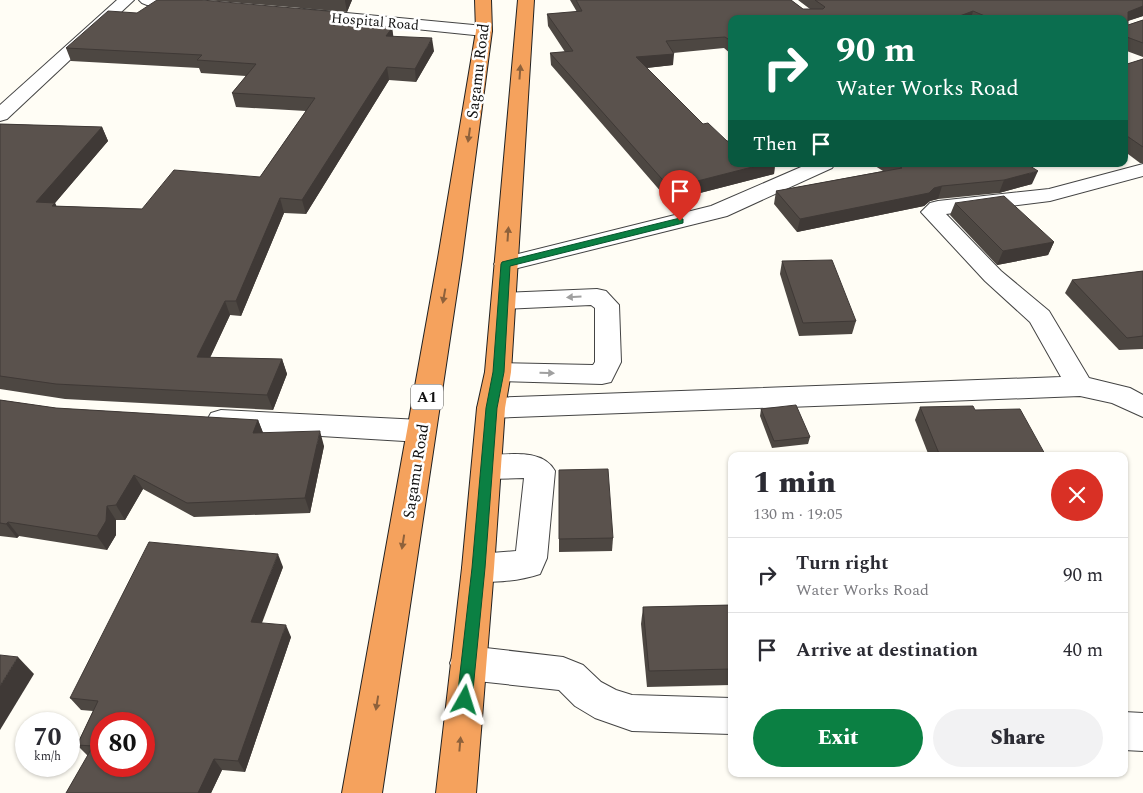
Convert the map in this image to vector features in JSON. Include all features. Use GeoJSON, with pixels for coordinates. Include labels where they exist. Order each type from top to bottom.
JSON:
{"type":"FeatureCollection","features":[{"type":"Feature","properties":{"kind":"highway","name":"Sagamu Road"},"geometry":{"type":"LineString","coordinates":[[362,793],[450,258],[484,31],[483,0]]}},
{"type":"Feature","properties":{"kind":"highway"},"geometry":{"type":"LineString","coordinates":[[456,793],[478,568],[491,408],[498,372],[526,0]]}},
{"type":"Feature","properties":{"kind":"street"},"geometry":{"type":"LineString","coordinates":[[0,115],[126,0]]}},
{"type":"Feature","properties":{"kind":"street"},"geometry":{"type":"LineString","coordinates":[[147,0],[207,5]]}},
{"type":"Feature","properties":{"kind":"street","name":"Hospital Road"},"geometry":{"type":"LineString","coordinates":[[286,13],[484,31]]}},
{"type":"Feature","properties":{"kind":"street"},"geometry":{"type":"LineString","coordinates":[[506,264],[719,211],[818,167]]}},
{"type":"Feature","properties":{"kind":"street"},"geometry":{"type":"LineString","coordinates":[[1080,386],[1040,317],[993,276],[932,212],[938,208],[1050,194],[1143,170]]}},
{"type":"Feature","properties":{"kind":"street"},"geometry":{"type":"LineString","coordinates":[[498,372],[602,375],[608,362],[607,305],[597,297],[504,301]]}},
{"type":"Feature","properties":{"kind":"street"},"geometry":{"type":"LineString","coordinates":[[491,408],[1080,386],[1120,395],[1143,407]]}},
{"type":"Feature","properties":{"kind":"street"},"geometry":{"type":"LineString","coordinates":[[194,418],[421,431]]}},
{"type":"Feature","properties":{"kind":"street"},"geometry":{"type":"LineString","coordinates":[[478,568],[528,564],[533,545],[540,471],[531,466],[486,467]]}},
{"type":"Feature","properties":{"kind":"street"},"geometry":{"type":"LineString","coordinates":[[468,663],[563,674],[570,677],[588,694],[608,705],[632,713],[728,716]]}},
{"type":"Feature","properties":{"kind":"street"},"geometry":{"type":"LineString","coordinates":[[1128,731],[1143,732]]}},
{"type":"Feature","properties":{"kind":"building"},"geometry":{"type":"Polygon","coordinates":[[[157,0],[202,0],[339,12],[333,25],[392,28],[386,36],[432,38],[415,69],[387,67],[302,200],[280,198],[236,301],[225,301],[197,357],[282,359],[267,395],[56,384],[0,376],[0,124],[102,127],[36,202],[55,203],[52,206],[142,209],[174,170],[260,177],[315,98],[232,93],[256,64],[197,60],[202,55],[66,48],[108,11],[137,13],[157,0]]]}},
{"type":"Feature","properties":{"kind":"building"},"geometry":{"type":"Polygon","coordinates":[[[576,0],[791,0],[803,9],[823,9],[825,7],[815,0],[1143,0],[1143,6],[1128,12],[1128,15],[982,15],[973,11],[962,15],[728,15],[728,39],[725,37],[666,41],[674,54],[636,57],[703,124],[708,123],[728,141],[728,167],[752,167],[670,188],[550,53],[573,51],[547,14],[582,11],[576,0]]]}},
{"type":"Feature","properties":{"kind":"building"},"geometry":{"type":"Polygon","coordinates":[[[1143,20],[1143,43],[1128,37],[1128,25],[1143,20]]]}},
{"type":"Feature","properties":{"kind":"building"},"geometry":{"type":"Polygon","coordinates":[[[1143,59],[1143,147],[1128,137],[1128,64],[1143,59]]]}},
{"type":"Feature","properties":{"kind":"building"},"geometry":{"type":"Polygon","coordinates":[[[900,167],[1032,167],[1038,171],[1004,180],[942,186],[934,188],[929,193],[800,219],[776,191],[902,168],[900,167]]]}},
{"type":"Feature","properties":{"kind":"building"},"geometry":{"type":"Polygon","coordinates":[[[1004,196],[1054,242],[1003,251],[955,203],[1004,196]]]}},
{"type":"Feature","properties":{"kind":"building"},"geometry":{"type":"Polygon","coordinates":[[[832,260],[856,321],[803,323],[782,261],[832,260]]]}},
{"type":"Feature","properties":{"kind":"building"},"geometry":{"type":"Polygon","coordinates":[[[1143,271],[1143,336],[1127,338],[1072,280],[1143,271]]]}},
{"type":"Feature","properties":{"kind":"building"},"geometry":{"type":"Polygon","coordinates":[[[0,400],[56,408],[258,420],[253,433],[320,431],[305,498],[187,503],[134,475],[116,505],[107,506],[106,521],[97,536],[8,522],[6,524],[0,523],[0,400]]]}},
{"type":"Feature","properties":{"kind":"building"},"geometry":{"type":"Polygon","coordinates":[[[796,405],[810,437],[774,441],[761,409],[796,405]]]}},
{"type":"Feature","properties":{"kind":"building"},"geometry":{"type":"Polygon","coordinates":[[[973,406],[975,410],[1020,409],[1044,452],[938,452],[920,407],[973,406]]]}},
{"type":"Feature","properties":{"kind":"building"},"geometry":{"type":"Polygon","coordinates":[[[608,469],[613,538],[559,539],[559,470],[608,469]]]}},
{"type":"Feature","properties":{"kind":"building"},"geometry":{"type":"Polygon","coordinates":[[[149,542],[278,554],[251,622],[286,625],[238,761],[214,759],[198,793],[66,793],[75,777],[80,777],[80,769],[90,751],[90,777],[155,777],[155,712],[93,712],[98,701],[70,698],[149,542]]]}},
{"type":"Feature","properties":{"kind":"building"},"geometry":{"type":"Polygon","coordinates":[[[728,605],[728,669],[649,671],[643,607],[728,605]]]}},
{"type":"Feature","properties":{"kind":"building"},"geometry":{"type":"Polygon","coordinates":[[[0,655],[18,657],[0,686],[0,655]]]}},
{"type":"Feature","properties":{"kind":"building"},"geometry":{"type":"Polygon","coordinates":[[[90,718],[90,746],[80,745],[80,739],[90,718]]]}},
{"type":"Feature","properties":{"kind":"route"},"geometry":{"type":"LineString","coordinates":[[465,700],[491,408],[498,372],[506,264],[680,221]]}}]}
